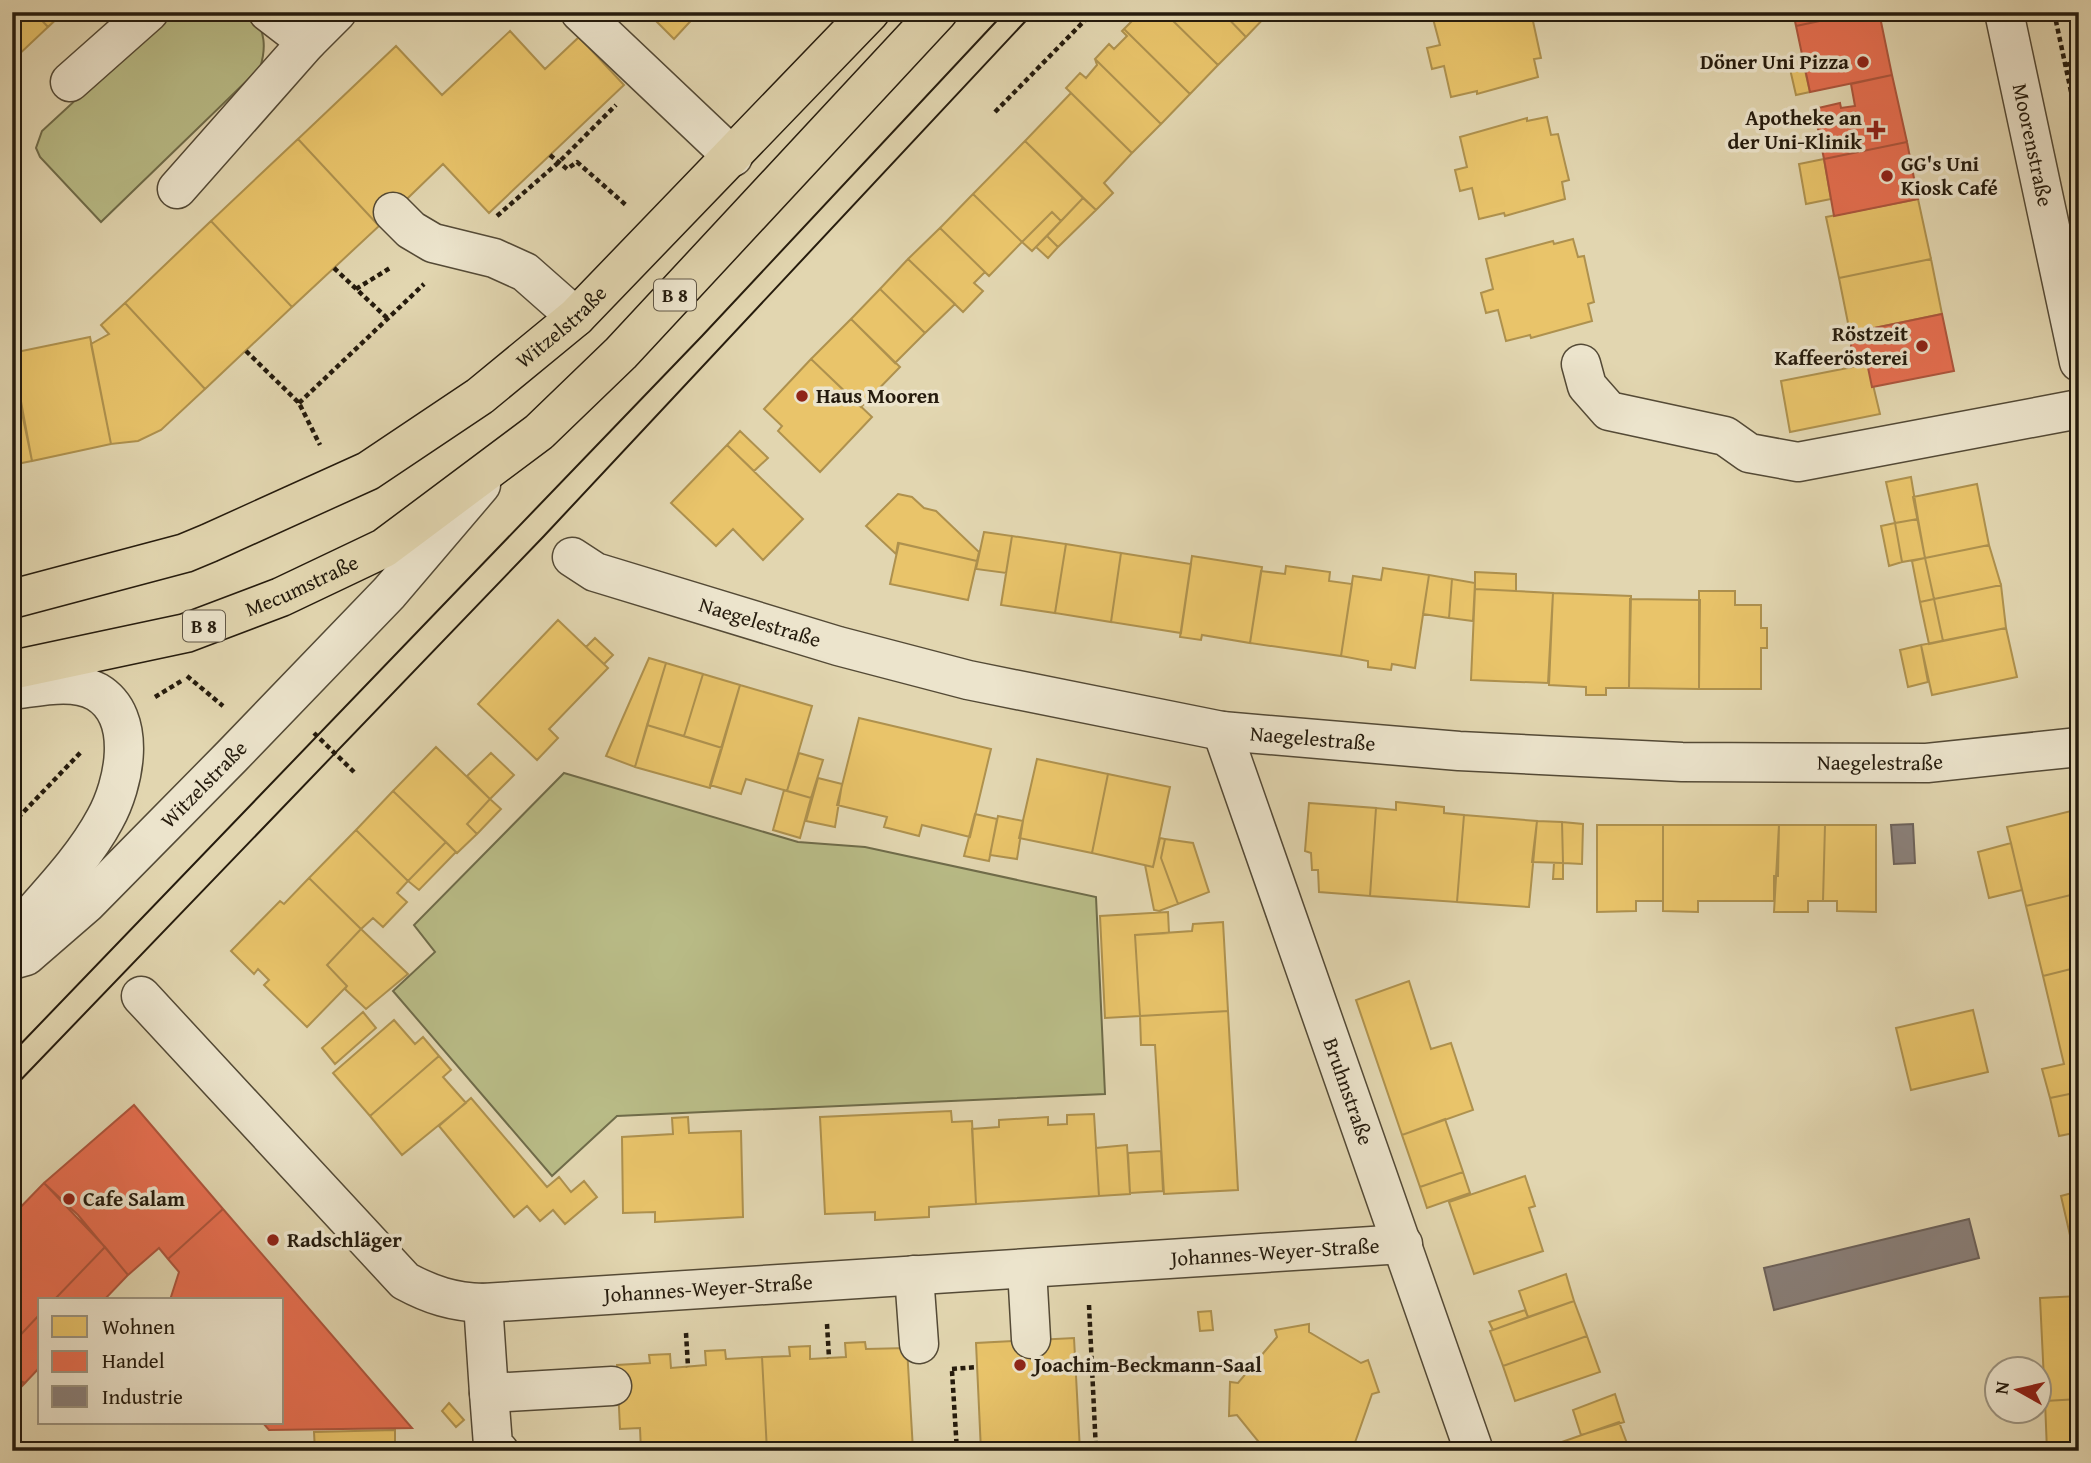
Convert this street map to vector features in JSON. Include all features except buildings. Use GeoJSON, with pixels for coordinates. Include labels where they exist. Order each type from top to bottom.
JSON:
{"type":"FeatureCollection","features":[{"type":"Feature","properties":{"kind":"main road","name":"Witzelstraße"},"geometry":{"type":"LineString","coordinates":[[12,599],[184,553],[368,471],[480,396],[576,317],[659,234],[870,12]]}},
{"type":"Feature","properties":{"kind":"main road","name":"Witzelstraße"},"geometry":{"type":"LineString","coordinates":[[384,548],[495,468],[539,432],[621,353],[938,12]]}},
{"type":"Feature","properties":{"kind":"main road","name":"Mecumstraße"},"geometry":{"type":"LineString","coordinates":[[12,670],[186,633],[281,597],[384,548]]}},
{"type":"Feature","properties":{"kind":"street"},"geometry":{"type":"LineString","coordinates":[[70,82],[149,12]]}},
{"type":"Feature","properties":{"kind":"street"},"geometry":{"type":"LineString","coordinates":[[268,12],[307,42]]}},
{"type":"Feature","properties":{"kind":"street"},"geometry":{"type":"LineString","coordinates":[[177,189],[307,42],[337,12]]}},
{"type":"Feature","properties":{"kind":"street"},"geometry":{"type":"LineString","coordinates":[[580,12],[733,157]]}},
{"type":"Feature","properties":{"kind":"street","name":"Moorenstraße"},"geometry":{"type":"LineString","coordinates":[[2004,12],[2079,362]]}},
{"type":"Feature","properties":{"kind":"street"},"geometry":{"type":"LineString","coordinates":[[393,212],[411,230],[433,243],[494,258],[524,272],[576,317]]}},
{"type":"Feature","properties":{"kind":"street"},"geometry":{"type":"LineString","coordinates":[[1581,364],[1587,386],[1609,411],[1725,436],[1749,453],[1797,462],[2079,409]]}},
{"type":"Feature","properties":{"kind":"street","name":"Witzelstraße"},"geometry":{"type":"LineString","coordinates":[[12,960],[26,956],[86,904],[232,756],[389,593],[495,468]]}},
{"type":"Feature","properties":{"kind":"street","name":"Naegelestraße"},"geometry":{"type":"LineString","coordinates":[[572,557],[595,572],[864,653],[968,680],[1222,731],[1459,751],[1682,762],[1927,762],[2079,747]]}},
{"type":"Feature","properties":{"kind":"street"},"geometry":{"type":"LineString","coordinates":[[12,690],[75,685],[96,691],[108,701],[118,719],[124,755],[119,786],[105,820],[12,937]]}},
{"type":"Feature","properties":{"kind":"street","name":"Bruhnstraße"},"geometry":{"type":"LineString","coordinates":[[1222,731],[1474,1451]]}},
{"type":"Feature","properties":{"kind":"street","name":"Johannes-Weyer-Straße"},"geometry":{"type":"LineString","coordinates":[[141,996],[405,1281],[428,1294],[457,1303],[1403,1244]]}},
{"type":"Feature","properties":{"kind":"street"},"geometry":{"type":"LineString","coordinates":[[1027,1269],[1031,1339]]}},
{"type":"Feature","properties":{"kind":"street"},"geometry":{"type":"LineString","coordinates":[[914,1275],[919,1345]]}},
{"type":"Feature","properties":{"kind":"street"},"geometry":{"type":"LineString","coordinates":[[483,1303],[493,1445],[499,1451]]}},
{"type":"Feature","properties":{"kind":"street"},"geometry":{"type":"LineString","coordinates":[[489,1393],[612,1386]]}},
{"type":"Feature","properties":{"kind":"path"},"geometry":{"type":"LineString","coordinates":[[996,112],[1093,12]]}},
{"type":"Feature","properties":{"kind":"path"},"geometry":{"type":"LineString","coordinates":[[2054,12],[2079,130]]}},
{"type":"Feature","properties":{"kind":"path"},"geometry":{"type":"LineString","coordinates":[[2065,65],[2079,62]]}},
{"type":"Feature","properties":{"kind":"path"},"geometry":{"type":"LineString","coordinates":[[550,155],[567,169],[577,162],[659,234]]}},
{"type":"Feature","properties":{"kind":"path"},"geometry":{"type":"LineString","coordinates":[[334,268],[387,318]]}},
{"type":"Feature","properties":{"kind":"path"},"geometry":{"type":"LineString","coordinates":[[246,351],[299,403],[339,483]]}},
{"type":"Feature","properties":{"kind":"path"},"geometry":{"type":"LineString","coordinates":[[309,728],[354,772]]}},
{"type":"Feature","properties":{"kind":"path"},"geometry":{"type":"LineString","coordinates":[[12,824],[85,748]]}},
{"type":"Feature","properties":{"kind":"path"},"geometry":{"type":"LineString","coordinates":[[1087,1265],[1096,1451]]}},
{"type":"Feature","properties":{"kind":"path"},"geometry":{"type":"LineString","coordinates":[[951,1369],[977,1367]]}},
{"type":"Feature","properties":{"kind":"path"},"geometry":{"type":"LineString","coordinates":[[71,1451],[290,1445],[290,1451]]}},
{"type":"Feature","properties":{"kind":"green space"},"geometry":{"type":"Polygon","coordinates":[[[171,12],[254,12],[263,40],[260,68],[101,222],[40,157],[36,148],[42,131],[171,12]]]}},
{"type":"Feature","properties":{"kind":"green space"},"geometry":{"type":"Polygon","coordinates":[[[564,773],[798,842],[865,847],[1096,897],[1105,1094],[617,1116],[552,1176],[393,991],[435,952],[414,925],[564,773]]]}},
{"type":"Feature","properties":{"kind":"tram line"},"geometry":{"type":"LineString","coordinates":[[12,1053],[702,336],[1005,12]]}},
{"type":"Feature","properties":{"kind":"tram line"},"geometry":{"type":"LineString","coordinates":[[12,1089],[544,536],[1034,12]]}},
{"type":"Feature","properties":{"kind":"place","name":"Döner Uni Pizza"},"geometry":{"type":"Point","coordinates":[1863,62]}},
{"type":"Feature","properties":{"kind":"place","name":"Apotheke an der Uni-Klinik"},"geometry":{"type":"Point","coordinates":[1876,130]}},
{"type":"Feature","properties":{"kind":"place","name":"GG's Uni Kiosk Café"},"geometry":{"type":"Point","coordinates":[1887,176]}},
{"type":"Feature","properties":{"kind":"place","name":"Röstzeit Kaffeerösterei"},"geometry":{"type":"Point","coordinates":[1922,346]}},
{"type":"Feature","properties":{"kind":"place","name":"Haus Mooren"},"geometry":{"type":"Point","coordinates":[802,396]}},
{"type":"Feature","properties":{"kind":"place","name":"Cafe Salam"},"geometry":{"type":"Point","coordinates":[69,1199]}},
{"type":"Feature","properties":{"kind":"place","name":"Radschläger"},"geometry":{"type":"Point","coordinates":[273,1240]}},
{"type":"Feature","properties":{"kind":"place","name":"Joachim-Beckmann-Saal"},"geometry":{"type":"Point","coordinates":[1020,1365]}}]}
